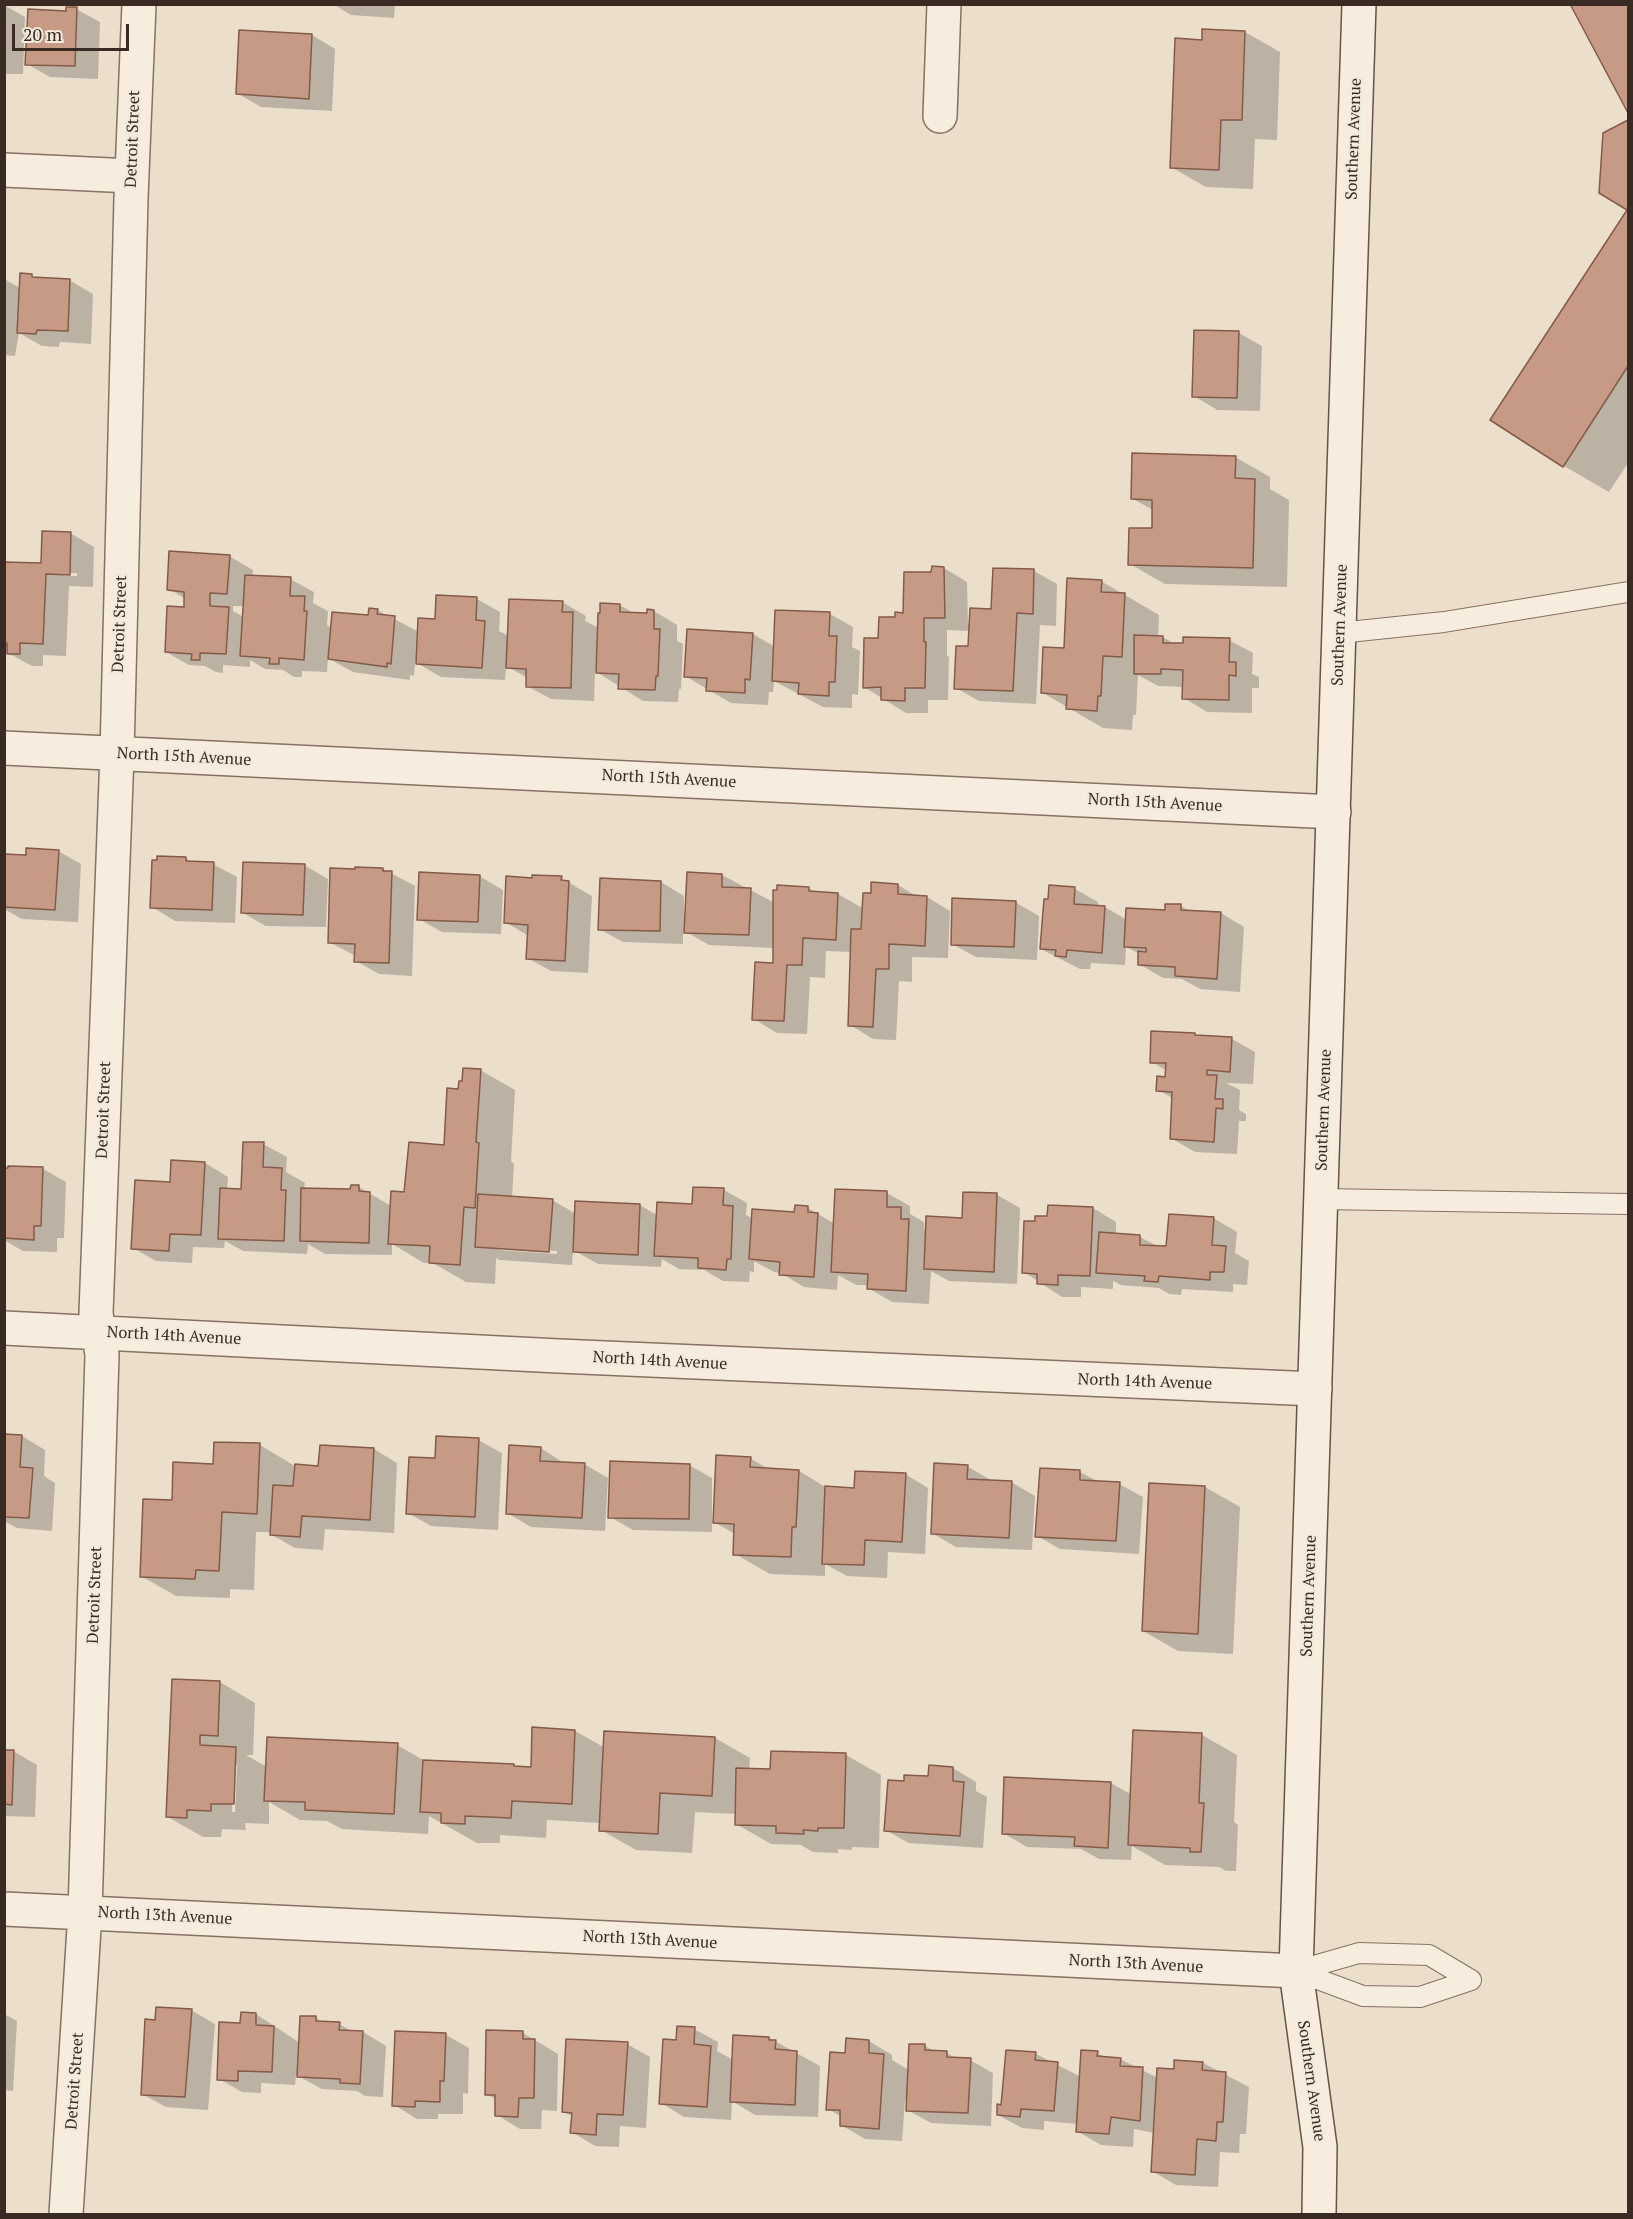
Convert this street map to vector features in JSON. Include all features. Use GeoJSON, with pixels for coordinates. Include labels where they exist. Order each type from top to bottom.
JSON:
{"type":"FeatureCollection","features":[{"type":"Feature","properties":{"kind":"street","name":"Detroit Street"},"geometry":{"type":"LineString","coordinates":[[66,2214],[85,1912],[102,1355],[96,1313],[117,754],[132,176],[139,4]]}},
{"type":"Feature","properties":{"kind":"street"},"geometry":{"type":"LineString","coordinates":[[940,116],[944,4]]}},
{"type":"Feature","properties":{"kind":"street","name":"Southern Avenue"},"geometry":{"type":"LineString","coordinates":[[1318,2214],[1320,2147],[1296,1971],[1359,4]]}},
{"type":"Feature","properties":{"kind":"street"},"geometry":{"type":"LineString","coordinates":[[4,170],[132,176]]}},
{"type":"Feature","properties":{"kind":"street","name":"North 15th Avenue"},"geometry":{"type":"LineString","coordinates":[[4,748],[1334,812]]}},
{"type":"Feature","properties":{"kind":"street","name":"North 14th Avenue"},"geometry":{"type":"LineString","coordinates":[[4,1328],[571,1357],[1315,1389]]}},
{"type":"Feature","properties":{"kind":"street","name":"North 13th Avenue"},"geometry":{"type":"LineString","coordinates":[[4,1909],[1296,1971]]}},
{"type":"Feature","properties":{"kind":"lane"},"geometry":{"type":"LineString","coordinates":[[1339,633],[1444,622],[1629,592]]}},
{"type":"Feature","properties":{"kind":"lane"},"geometry":{"type":"LineString","coordinates":[[1321,1199],[1629,1204]]}},
{"type":"Feature","properties":{"kind":"lane"},"geometry":{"type":"LineString","coordinates":[[1359,1953],[1429,1955],[1471,1980],[1420,1997],[1363,1996],[1296,1971],[1359,1953]]}},
{"type":"Feature","properties":{"kind":"building"},"geometry":{"type":"Polygon","coordinates":[[[1570,4],[1628,4],[1628,113],[1570,4]]]}},
{"type":"Feature","properties":{"kind":"building"},"geometry":{"type":"Polygon","coordinates":[[[66,7],[77,7],[75,66],[25,65],[28,9],[66,11],[66,7]]]}},
{"type":"Feature","properties":{"kind":"building"},"geometry":{"type":"Polygon","coordinates":[[[1202,29],[1245,31],[1242,120],[1221,120],[1219,170],[1170,168],[1175,38],[1202,40],[1202,29]]]}},
{"type":"Feature","properties":{"kind":"building"},"geometry":{"type":"Polygon","coordinates":[[[239,30],[312,34],[309,99],[236,94],[239,30]]]}},
{"type":"Feature","properties":{"kind":"building"},"geometry":{"type":"Polygon","coordinates":[[[1628,120],[1628,366],[1563,467],[1490,420],[1627,210],[1599,193],[1603,133],[1628,120]]]}},
{"type":"Feature","properties":{"kind":"building"},"geometry":{"type":"Polygon","coordinates":[[[20,273],[32,274],[32,277],[70,279],[68,331],[37,330],[36,334],[17,333],[20,273]]]}},
{"type":"Feature","properties":{"kind":"building"},"geometry":{"type":"Polygon","coordinates":[[[1194,330],[1239,331],[1237,398],[1192,397],[1194,330]]]}},
{"type":"Feature","properties":{"kind":"building"},"geometry":{"type":"Polygon","coordinates":[[[1132,453],[1236,456],[1235,478],[1255,479],[1253,568],[1128,565],[1129,528],[1152,528],[1152,500],[1131,499],[1132,453]]]}},
{"type":"Feature","properties":{"kind":"building"},"geometry":{"type":"Polygon","coordinates":[[[42,531],[71,532],[70,575],[46,574],[43,644],[20,643],[20,654],[7,654],[7,643],[4,643],[4,562],[41,563],[42,531]]]}},
{"type":"Feature","properties":{"kind":"building"},"geometry":{"type":"Polygon","coordinates":[[[169,551],[230,555],[227,594],[210,593],[210,606],[229,607],[226,654],[200,653],[200,660],[191,660],[192,654],[165,652],[167,606],[184,607],[184,592],[167,590],[169,551]]]}},
{"type":"Feature","properties":{"kind":"building"},"geometry":{"type":"Polygon","coordinates":[[[932,566],[944,567],[945,618],[924,618],[925,688],[905,688],[905,701],[881,700],[881,687],[863,688],[864,638],[878,638],[879,617],[895,617],[895,612],[903,613],[904,572],[931,572],[932,566]]]}},
{"type":"Feature","properties":{"kind":"building"},"geometry":{"type":"Polygon","coordinates":[[[993,568],[1034,569],[1033,614],[1017,613],[1013,691],[954,689],[956,646],[968,646],[970,608],[991,609],[993,568]]]}},
{"type":"Feature","properties":{"kind":"building"},"geometry":{"type":"Polygon","coordinates":[[[245,575],[291,577],[290,596],[305,596],[304,611],[307,611],[304,660],[279,658],[279,664],[269,664],[270,658],[240,656],[245,575]]]}},
{"type":"Feature","properties":{"kind":"building"},"geometry":{"type":"Polygon","coordinates":[[[1067,578],[1102,580],[1101,592],[1125,593],[1122,657],[1103,656],[1101,696],[1098,696],[1097,711],[1066,709],[1067,695],[1041,693],[1043,647],[1064,648],[1067,578]]]}},
{"type":"Feature","properties":{"kind":"building"},"geometry":{"type":"Polygon","coordinates":[[[436,595],[477,597],[476,620],[485,621],[482,668],[416,664],[418,618],[435,619],[436,595]]]}},
{"type":"Feature","properties":{"kind":"building"},"geometry":{"type":"Polygon","coordinates":[[[509,599],[563,601],[562,612],[573,612],[571,688],[526,687],[526,669],[506,668],[509,599]]]}},
{"type":"Feature","properties":{"kind":"building"},"geometry":{"type":"Polygon","coordinates":[[[600,603],[620,604],[620,612],[647,613],[647,609],[654,610],[654,629],[660,629],[658,676],[656,676],[655,690],[618,689],[619,674],[596,673],[600,603]]]}},
{"type":"Feature","properties":{"kind":"building"},"geometry":{"type":"Polygon","coordinates":[[[369,608],[378,609],[377,614],[395,616],[391,664],[387,663],[387,667],[328,659],[332,612],[368,615],[369,608]]]}},
{"type":"Feature","properties":{"kind":"building"},"geometry":{"type":"Polygon","coordinates":[[[775,610],[830,612],[829,636],[837,636],[835,682],[829,682],[829,696],[798,694],[799,683],[772,681],[775,610]]]}},
{"type":"Feature","properties":{"kind":"building"},"geometry":{"type":"Polygon","coordinates":[[[687,629],[753,633],[750,680],[745,679],[745,693],[706,691],[707,678],[684,677],[687,629]]]}},
{"type":"Feature","properties":{"kind":"building"},"geometry":{"type":"Polygon","coordinates":[[[1134,635],[1163,636],[1163,643],[1183,643],[1183,637],[1230,638],[1229,662],[1236,662],[1236,676],[1229,675],[1229,700],[1182,699],[1183,670],[1161,669],[1161,674],[1134,674],[1134,635]]]}},
{"type":"Feature","properties":{"kind":"building"},"geometry":{"type":"Polygon","coordinates":[[[26,848],[59,850],[55,910],[4,907],[4,854],[26,855],[26,848]]]}},
{"type":"Feature","properties":{"kind":"building"},"geometry":{"type":"Polygon","coordinates":[[[157,856],[186,857],[186,861],[214,862],[212,910],[150,908],[152,860],[157,860],[157,856]]]}},
{"type":"Feature","properties":{"kind":"building"},"geometry":{"type":"Polygon","coordinates":[[[243,862],[305,864],[303,915],[241,913],[243,862]]]}},
{"type":"Feature","properties":{"kind":"building"},"geometry":{"type":"Polygon","coordinates":[[[355,867],[383,868],[383,871],[392,871],[389,963],[354,962],[355,944],[328,943],[330,868],[355,869],[355,867]]]}},
{"type":"Feature","properties":{"kind":"building"},"geometry":{"type":"Polygon","coordinates":[[[419,872],[480,875],[478,922],[417,920],[419,872]]]}},
{"type":"Feature","properties":{"kind":"building"},"geometry":{"type":"Polygon","coordinates":[[[687,872],[722,874],[722,887],[751,888],[749,935],[684,933],[687,872]]]}},
{"type":"Feature","properties":{"kind":"building"},"geometry":{"type":"Polygon","coordinates":[[[532,875],[562,876],[561,880],[569,881],[565,961],[526,959],[528,925],[504,923],[506,876],[532,878],[532,875]]]}},
{"type":"Feature","properties":{"kind":"building"},"geometry":{"type":"Polygon","coordinates":[[[600,878],[661,881],[660,931],[598,930],[600,878]]]}},
{"type":"Feature","properties":{"kind":"building"},"geometry":{"type":"Polygon","coordinates":[[[871,882],[898,884],[898,894],[927,896],[925,946],[889,944],[889,969],[876,969],[873,1027],[848,1026],[851,929],[861,929],[863,893],[871,893],[871,882]]]}},
{"type":"Feature","properties":{"kind":"building"},"geometry":{"type":"Polygon","coordinates":[[[777,885],[809,887],[809,891],[838,893],[836,940],[803,938],[802,965],[787,965],[784,1021],[752,1020],[755,962],[773,963],[773,890],[777,890],[777,885]]]}},
{"type":"Feature","properties":{"kind":"building"},"geometry":{"type":"Polygon","coordinates":[[[1049,885],[1075,887],[1074,904],[1105,906],[1102,953],[1067,950],[1066,957],[1055,956],[1056,950],[1040,949],[1044,899],[1048,899],[1049,885]]]}},
{"type":"Feature","properties":{"kind":"building"},"geometry":{"type":"Polygon","coordinates":[[[952,898],[1016,901],[1014,947],[951,945],[952,898]]]}},
{"type":"Feature","properties":{"kind":"building"},"geometry":{"type":"Polygon","coordinates":[[[1165,904],[1181,904],[1181,910],[1221,912],[1217,979],[1175,976],[1175,967],[1138,965],[1138,951],[1146,952],[1146,948],[1124,947],[1126,908],[1165,910],[1165,904]]]}},
{"type":"Feature","properties":{"kind":"building"},"geometry":{"type":"Polygon","coordinates":[[[1151,1031],[1232,1037],[1230,1072],[1207,1070],[1207,1075],[1217,1075],[1215,1099],[1223,1099],[1223,1109],[1216,1108],[1214,1142],[1170,1139],[1172,1092],[1156,1091],[1157,1076],[1165,1077],[1166,1063],[1150,1063],[1151,1031]]]}},
{"type":"Feature","properties":{"kind":"building"},"geometry":{"type":"Polygon","coordinates":[[[463,1068],[481,1069],[476,1142],[479,1143],[475,1208],[464,1207],[460,1265],[429,1263],[430,1246],[388,1244],[391,1191],[404,1192],[409,1142],[444,1145],[447,1088],[458,1089],[459,1081],[462,1081],[463,1068]]]}},
{"type":"Feature","properties":{"kind":"building"},"geometry":{"type":"Polygon","coordinates":[[[243,1142],[264,1142],[263,1167],[282,1168],[281,1190],[286,1190],[284,1241],[218,1239],[220,1188],[241,1189],[243,1142]]]}},
{"type":"Feature","properties":{"kind":"building"},"geometry":{"type":"Polygon","coordinates":[[[171,1160],[205,1162],[201,1235],[170,1234],[169,1251],[131,1249],[135,1180],[170,1182],[171,1160]]]}},
{"type":"Feature","properties":{"kind":"building"},"geometry":{"type":"Polygon","coordinates":[[[8,1166],[43,1167],[41,1226],[34,1226],[34,1240],[4,1238],[4,1168],[8,1166]]]}},
{"type":"Feature","properties":{"kind":"building"},"geometry":{"type":"Polygon","coordinates":[[[351,1185],[359,1185],[359,1191],[370,1192],[369,1243],[300,1241],[301,1188],[350,1189],[351,1185]]]}},
{"type":"Feature","properties":{"kind":"building"},"geometry":{"type":"Polygon","coordinates":[[[693,1187],[724,1188],[723,1205],[733,1206],[731,1259],[727,1259],[726,1270],[698,1268],[698,1258],[654,1256],[657,1202],[692,1204],[693,1187]]]}},
{"type":"Feature","properties":{"kind":"building"},"geometry":{"type":"Polygon","coordinates":[[[835,1189],[887,1191],[887,1207],[901,1207],[901,1219],[909,1219],[906,1291],[867,1289],[868,1274],[831,1272],[835,1189]]]}},
{"type":"Feature","properties":{"kind":"building"},"geometry":{"type":"Polygon","coordinates":[[[963,1192],[997,1193],[994,1272],[924,1269],[926,1216],[962,1218],[963,1192]]]}},
{"type":"Feature","properties":{"kind":"building"},"geometry":{"type":"Polygon","coordinates":[[[478,1194],[553,1199],[549,1252],[475,1247],[478,1194]]]}},
{"type":"Feature","properties":{"kind":"building"},"geometry":{"type":"Polygon","coordinates":[[[575,1201],[640,1204],[638,1255],[573,1252],[575,1201]]]}},
{"type":"Feature","properties":{"kind":"building"},"geometry":{"type":"Polygon","coordinates":[[[795,1205],[808,1206],[808,1212],[818,1213],[814,1277],[779,1275],[780,1262],[749,1259],[752,1209],[794,1212],[795,1205]]]}},
{"type":"Feature","properties":{"kind":"building"},"geometry":{"type":"Polygon","coordinates":[[[1048,1205],[1093,1207],[1090,1276],[1058,1275],[1058,1285],[1037,1284],[1037,1274],[1022,1273],[1024,1221],[1035,1221],[1035,1216],[1047,1216],[1048,1205]]]}},
{"type":"Feature","properties":{"kind":"building"},"geometry":{"type":"Polygon","coordinates":[[[1169,1214],[1214,1217],[1212,1245],[1226,1246],[1224,1272],[1210,1272],[1210,1280],[1159,1276],[1158,1282],[1144,1281],[1145,1276],[1096,1273],[1099,1232],[1140,1235],[1140,1245],[1166,1246],[1169,1214]]]}},
{"type":"Feature","properties":{"kind":"building"},"geometry":{"type":"Polygon","coordinates":[[[4,1434],[22,1435],[20,1467],[33,1468],[29,1518],[4,1517],[4,1434]]]}},
{"type":"Feature","properties":{"kind":"building"},"geometry":{"type":"Polygon","coordinates":[[[436,1436],[479,1438],[475,1517],[406,1514],[409,1457],[435,1458],[436,1436]]]}},
{"type":"Feature","properties":{"kind":"building"},"geometry":{"type":"Polygon","coordinates":[[[214,1442],[260,1443],[257,1514],[222,1512],[219,1571],[196,1570],[195,1579],[140,1577],[143,1499],[172,1500],[173,1462],[213,1464],[214,1442]]]}},
{"type":"Feature","properties":{"kind":"building"},"geometry":{"type":"Polygon","coordinates":[[[320,1445],[374,1448],[370,1520],[302,1516],[300,1537],[270,1535],[273,1485],[293,1486],[295,1464],[318,1466],[320,1445]]]}},
{"type":"Feature","properties":{"kind":"building"},"geometry":{"type":"Polygon","coordinates":[[[509,1445],[541,1447],[540,1461],[585,1463],[582,1518],[506,1514],[509,1445]]]}},
{"type":"Feature","properties":{"kind":"building"},"geometry":{"type":"Polygon","coordinates":[[[716,1455],[751,1457],[750,1467],[799,1470],[796,1527],[792,1527],[791,1557],[733,1555],[734,1524],[713,1523],[716,1455]]]}},
{"type":"Feature","properties":{"kind":"building"},"geometry":{"type":"Polygon","coordinates":[[[610,1461],[690,1464],[689,1519],[608,1518],[610,1461]]]}},
{"type":"Feature","properties":{"kind":"building"},"geometry":{"type":"Polygon","coordinates":[[[934,1463],[968,1465],[967,1479],[1012,1481],[1009,1538],[931,1534],[934,1463]]]}},
{"type":"Feature","properties":{"kind":"building"},"geometry":{"type":"Polygon","coordinates":[[[1040,1468],[1080,1470],[1080,1480],[1120,1482],[1116,1541],[1035,1537],[1040,1468]]]}},
{"type":"Feature","properties":{"kind":"building"},"geometry":{"type":"Polygon","coordinates":[[[855,1471],[906,1473],[902,1542],[865,1540],[864,1565],[822,1564],[825,1486],[854,1488],[855,1471]]]}},
{"type":"Feature","properties":{"kind":"building"},"geometry":{"type":"Polygon","coordinates":[[[1149,1483],[1205,1486],[1198,1634],[1142,1631],[1149,1483]]]}},
{"type":"Feature","properties":{"kind":"building"},"geometry":{"type":"Polygon","coordinates":[[[172,1679],[220,1681],[218,1736],[200,1735],[200,1745],[236,1747],[234,1804],[211,1804],[211,1811],[187,1810],[187,1818],[166,1817],[172,1679]]]}},
{"type":"Feature","properties":{"kind":"building"},"geometry":{"type":"Polygon","coordinates":[[[532,1727],[575,1730],[572,1804],[512,1801],[511,1818],[465,1816],[465,1824],[441,1823],[441,1813],[420,1812],[423,1760],[514,1764],[514,1766],[531,1767],[532,1727]]]}},
{"type":"Feature","properties":{"kind":"building"},"geometry":{"type":"Polygon","coordinates":[[[1133,1730],[1202,1733],[1199,1803],[1204,1803],[1201,1852],[1190,1852],[1190,1848],[1128,1845],[1133,1730]]]}},
{"type":"Feature","properties":{"kind":"building"},"geometry":{"type":"Polygon","coordinates":[[[604,1731],[715,1737],[712,1796],[660,1793],[658,1834],[599,1831],[604,1731]]]}},
{"type":"Feature","properties":{"kind":"building"},"geometry":{"type":"Polygon","coordinates":[[[267,1737],[398,1743],[394,1814],[305,1810],[305,1802],[264,1801],[267,1737]]]}},
{"type":"Feature","properties":{"kind":"building"},"geometry":{"type":"Polygon","coordinates":[[[4,1750],[14,1750],[12,1805],[4,1804],[4,1750]]]}},
{"type":"Feature","properties":{"kind":"building"},"geometry":{"type":"Polygon","coordinates":[[[771,1751],[846,1753],[844,1828],[803,1830],[804,1834],[776,1833],[776,1826],[735,1825],[736,1768],[770,1769],[771,1751]]]}},
{"type":"Feature","properties":{"kind":"building"},"geometry":{"type":"Polygon","coordinates":[[[929,1765],[953,1767],[953,1781],[964,1782],[960,1836],[884,1831],[888,1780],[904,1781],[904,1775],[928,1776],[929,1765]]]}},
{"type":"Feature","properties":{"kind":"building"},"geometry":{"type":"Polygon","coordinates":[[[1004,1777],[1111,1782],[1108,1848],[1074,1846],[1075,1837],[1002,1834],[1004,1777]]]}},
{"type":"Feature","properties":{"kind":"building"},"geometry":{"type":"Polygon","coordinates":[[[156,2007],[192,2009],[185,2097],[141,2095],[145,2019],[155,2020],[156,2007]]]}},
{"type":"Feature","properties":{"kind":"building"},"geometry":{"type":"Polygon","coordinates":[[[241,2012],[256,2013],[256,2025],[274,2026],[272,2072],[238,2071],[238,2081],[217,2080],[219,2022],[240,2023],[241,2012]]]}},
{"type":"Feature","properties":{"kind":"building"},"geometry":{"type":"Polygon","coordinates":[[[300,2016],[316,2016],[316,2021],[340,2022],[339,2030],[363,2031],[360,2084],[340,2083],[340,2079],[297,2077],[300,2016]]]}},
{"type":"Feature","properties":{"kind":"building"},"geometry":{"type":"Polygon","coordinates":[[[677,2026],[695,2027],[694,2044],[711,2046],[707,2107],[659,2104],[663,2039],[676,2040],[677,2026]]]}},
{"type":"Feature","properties":{"kind":"building"},"geometry":{"type":"Polygon","coordinates":[[[486,2030],[523,2031],[523,2039],[535,2039],[534,2098],[519,2098],[518,2117],[495,2116],[495,2095],[485,2095],[486,2030]]]}},
{"type":"Feature","properties":{"kind":"building"},"geometry":{"type":"Polygon","coordinates":[[[395,2031],[446,2033],[444,2081],[440,2081],[440,2102],[415,2101],[415,2107],[392,2106],[395,2031]]]}},
{"type":"Feature","properties":{"kind":"building"},"geometry":{"type":"Polygon","coordinates":[[[733,2035],[769,2037],[769,2040],[776,2040],[775,2049],[797,2051],[795,2105],[730,2102],[733,2035]]]}},
{"type":"Feature","properties":{"kind":"building"},"geometry":{"type":"Polygon","coordinates":[[[846,2038],[869,2040],[869,2053],[884,2054],[879,2129],[840,2126],[840,2110],[826,2110],[830,2052],[845,2053],[846,2038]]]}},
{"type":"Feature","properties":{"kind":"building"},"geometry":{"type":"Polygon","coordinates":[[[566,2039],[628,2042],[623,2115],[597,2114],[596,2135],[570,2133],[572,2113],[562,2112],[566,2039]]]}},
{"type":"Feature","properties":{"kind":"building"},"geometry":{"type":"Polygon","coordinates":[[[909,2044],[925,2044],[925,2050],[947,2051],[947,2057],[971,2058],[968,2113],[906,2111],[909,2044]]]}},
{"type":"Feature","properties":{"kind":"building"},"geometry":{"type":"Polygon","coordinates":[[[1006,2050],[1036,2052],[1035,2060],[1058,2062],[1054,2111],[1021,2109],[1020,2117],[997,2115],[997,2104],[1001,2105],[1006,2050]]]}},
{"type":"Feature","properties":{"kind":"building"},"geometry":{"type":"Polygon","coordinates":[[[1081,2050],[1098,2051],[1097,2056],[1121,2058],[1120,2066],[1143,2067],[1140,2121],[1111,2117],[1109,2134],[1076,2132],[1081,2050]]]}},
{"type":"Feature","properties":{"kind":"building"},"geometry":{"type":"Polygon","coordinates":[[[1174,2060],[1203,2062],[1202,2070],[1226,2072],[1223,2122],[1217,2122],[1216,2141],[1197,2139],[1195,2175],[1151,2172],[1157,2068],[1174,2069],[1174,2060]]]}}]}
